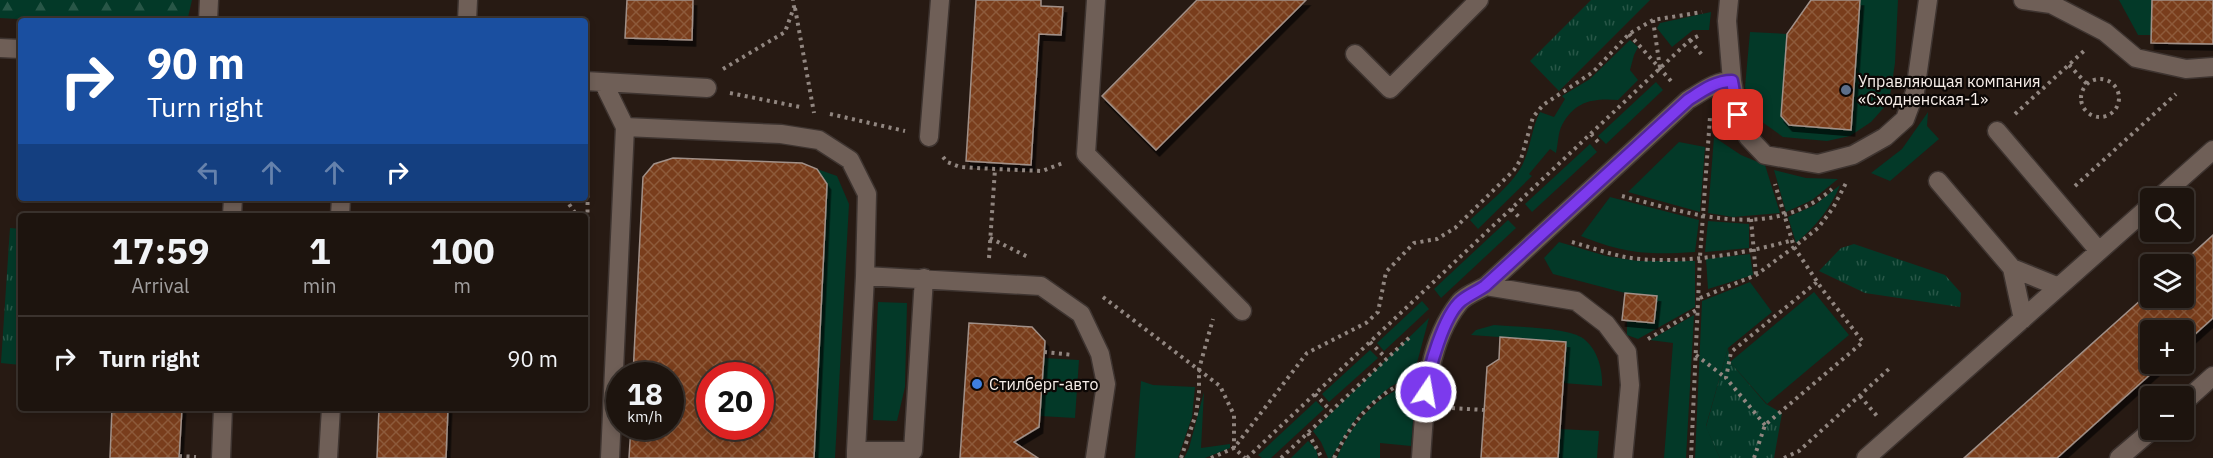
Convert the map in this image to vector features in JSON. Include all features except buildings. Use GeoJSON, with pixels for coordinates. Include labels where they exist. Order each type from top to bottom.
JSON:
{"type":"FeatureCollection","features":[{"type":"Feature","properties":{"kind":"lane"},"geometry":{"type":"LineString","coordinates":[[208,0],[208,18]]}},
{"type":"Feature","properties":{"kind":"lane"},"geometry":{"type":"LineString","coordinates":[[467,18],[468,0]]}},
{"type":"Feature","properties":{"kind":"lane"},"geometry":{"type":"LineString","coordinates":[[929,137],[940,0]]}},
{"type":"Feature","properties":{"kind":"lane"},"geometry":{"type":"LineString","coordinates":[[1096,0],[1086,154],[1242,311]]}},
{"type":"Feature","properties":{"kind":"lane"},"geometry":{"type":"LineString","coordinates":[[1355,54],[1390,89],[1479,0]]}},
{"type":"Feature","properties":{"kind":"lane"},"geometry":{"type":"LineString","coordinates":[[1728,9],[1732,81],[1738,115],[1748,137],[1765,155],[1818,164],[1853,155],[1885,137],[1905,119],[1915,92],[1928,0]]}},
{"type":"Feature","properties":{"kind":"lane"},"geometry":{"type":"LineString","coordinates":[[2023,0],[2050,4],[2105,32],[2136,58],[2186,69],[2209,67]]}},
{"type":"Feature","properties":{"kind":"lane"},"geometry":{"type":"LineString","coordinates":[[0,48],[18,50]]}},
{"type":"Feature","properties":{"kind":"lane"},"geometry":{"type":"LineString","coordinates":[[592,81],[707,88]]}},
{"type":"Feature","properties":{"kind":"lane"},"geometry":{"type":"LineString","coordinates":[[592,81],[625,127],[610,458]]}},
{"type":"Feature","properties":{"kind":"lane"},"geometry":{"type":"LineString","coordinates":[[1421,458],[1428,378],[1440,338],[1460,302],[1485,286],[1688,100],[1712,85],[1732,81]]}},
{"type":"Feature","properties":{"kind":"lane"},"geometry":{"type":"LineString","coordinates":[[625,127],[781,134],[819,140],[850,160],[867,194],[856,454],[913,451],[924,278]]}},
{"type":"Feature","properties":{"kind":"lane"},"geometry":{"type":"LineString","coordinates":[[1997,131],[2099,251]]}},
{"type":"Feature","properties":{"kind":"lane"},"geometry":{"type":"LineString","coordinates":[[2170,188],[2213,150]]}},
{"type":"Feature","properties":{"kind":"lane"},"geometry":{"type":"LineString","coordinates":[[1938,180],[2012,268],[2023,319]]}},
{"type":"Feature","properties":{"kind":"lane"},"geometry":{"type":"LineString","coordinates":[[1866,458],[2140,215]]}},
{"type":"Feature","properties":{"kind":"lane"},"geometry":{"type":"LineString","coordinates":[[2012,268],[2059,287]]}},
{"type":"Feature","properties":{"kind":"lane"},"geometry":{"type":"LineString","coordinates":[[865,276],[1041,286],[1081,314],[1100,354],[1106,384],[1095,458]]}},
{"type":"Feature","properties":{"kind":"lane"},"geometry":{"type":"LineString","coordinates":[[1485,286],[1576,302],[1606,324],[1627,352],[1630,385],[1623,458]]}},
{"type":"Feature","properties":{"kind":"lane"},"geometry":{"type":"LineString","coordinates":[[2194,393],[2213,376]]}},
{"type":"Feature","properties":{"kind":"lane"},"geometry":{"type":"LineString","coordinates":[[220,458],[223,411]]}},
{"type":"Feature","properties":{"kind":"lane"},"geometry":{"type":"LineString","coordinates":[[328,458],[331,411]]}},
{"type":"Feature","properties":{"kind":"lane"},"geometry":{"type":"LineString","coordinates":[[2119,458],[2140,440]]}},
{"type":"Feature","properties":{"kind":"path"},"geometry":{"type":"LineString","coordinates":[[794,0],[813,110]]}},
{"type":"Feature","properties":{"kind":"path"},"geometry":{"type":"LineString","coordinates":[[707,88],[717,73],[785,32],[794,7]]}},
{"type":"Feature","properties":{"kind":"path"},"geometry":{"type":"LineString","coordinates":[[1211,458],[1233,448],[1307,353],[1366,323],[1378,312],[1386,272],[1395,261],[1414,243],[1437,239],[1455,228],[1514,170],[1521,159],[1533,117],[1543,105],[1593,72],[1629,34],[1653,20],[1728,9]]}},
{"type":"Feature","properties":{"kind":"path"},"geometry":{"type":"LineString","coordinates":[[1233,448],[1246,458],[1690,40],[1728,9]]}},
{"type":"Feature","properties":{"kind":"path"},"geometry":{"type":"LineString","coordinates":[[1653,20],[1660,69]]}},
{"type":"Feature","properties":{"kind":"path"},"geometry":{"type":"LineString","coordinates":[[1997,131],[2105,32]]}},
{"type":"Feature","properties":{"kind":"path"},"geometry":{"type":"LineString","coordinates":[[1629,34],[1660,69]]}},
{"type":"Feature","properties":{"kind":"path"},"geometry":{"type":"LineString","coordinates":[[2069,65],[2087,84]]}},
{"type":"Feature","properties":{"kind":"path"},"geometry":{"type":"LineString","coordinates":[[2057,202],[2209,67]]}},
{"type":"Feature","properties":{"kind":"path"},"geometry":{"type":"LineString","coordinates":[[2097,79],[2108,80],[2116,87],[2120,97],[2117,108],[2110,115],[2099,117],[2089,113],[2082,105],[2082,94],[2087,84],[2097,79]]}},
{"type":"Feature","properties":{"kind":"path"},"geometry":{"type":"LineString","coordinates":[[588,234],[592,81]]}},
{"type":"Feature","properties":{"kind":"path"},"geometry":{"type":"LineString","coordinates":[[1691,458],[1700,298],[1700,257],[1712,85]]}},
{"type":"Feature","properties":{"kind":"path"},"geometry":{"type":"LineString","coordinates":[[929,137],[937,152],[947,162],[960,167],[1042,171],[1086,154]]}},
{"type":"Feature","properties":{"kind":"path"},"geometry":{"type":"LineString","coordinates":[[1754,458],[1765,425],[1863,342],[1817,282],[1794,247],[1765,155]]}},
{"type":"Feature","properties":{"kind":"path"},"geometry":{"type":"LineString","coordinates":[[1592,188],[1704,217],[1751,219],[1785,216],[1804,208],[1838,183],[1853,155]]}},
{"type":"Feature","properties":{"kind":"path"},"geometry":{"type":"LineString","coordinates":[[1700,298],[1756,275],[1818,228],[1833,208],[1852,171],[1853,155]]}},
{"type":"Feature","properties":{"kind":"path"},"geometry":{"type":"LineString","coordinates":[[988,282],[994,169]]}},
{"type":"Feature","properties":{"kind":"path"},"geometry":{"type":"LineString","coordinates":[[1751,219],[1756,275]]}},
{"type":"Feature","properties":{"kind":"path"},"geometry":{"type":"LineString","coordinates":[[1548,228],[1569,241],[1626,257],[1664,260],[1754,251],[1792,240]]}},
{"type":"Feature","properties":{"kind":"path"},"geometry":{"type":"LineString","coordinates":[[1726,378],[1731,352],[1817,282]]}},
{"type":"Feature","properties":{"kind":"path"},"geometry":{"type":"LineString","coordinates":[[1181,458],[1196,414],[1199,393],[1198,369],[1222,290]]}},
{"type":"Feature","properties":{"kind":"path"},"geometry":{"type":"LineString","coordinates":[[1096,292],[1220,386],[1234,415],[1233,448]]}},
{"type":"Feature","properties":{"kind":"path"},"geometry":{"type":"LineString","coordinates":[[1627,352],[1699,308]]}},
{"type":"Feature","properties":{"kind":"path"},"geometry":{"type":"LineString","coordinates":[[1370,342],[1386,358]]}},
{"type":"Feature","properties":{"kind":"path"},"geometry":{"type":"LineString","coordinates":[[1696,356],[1726,378],[1765,425]]}},
{"type":"Feature","properties":{"kind":"path"},"geometry":{"type":"LineString","coordinates":[[1784,458],[1799,451],[1891,367]]}},
{"type":"Feature","properties":{"kind":"path"},"geometry":{"type":"LineString","coordinates":[[1334,458],[1361,414],[1392,388],[1417,376],[1428,378]]}},
{"type":"Feature","properties":{"kind":"path"},"geometry":{"type":"LineString","coordinates":[[1315,394],[1331,411]]}},
{"type":"Feature","properties":{"kind":"path"},"geometry":{"type":"LineString","coordinates":[[1860,396],[1875,413]]}},
{"type":"Feature","properties":{"kind":"path"},"geometry":{"type":"LineString","coordinates":[[1425,407],[1484,410]]}},
{"type":"Feature","properties":{"kind":"path"},"geometry":{"type":"LineString","coordinates":[[1308,433],[1322,458]]}},
{"type":"Feature","properties":{"kind":"green space"},"geometry":{"type":"Polygon","coordinates":[[[0,0],[192,0],[187,18],[0,18],[0,0]]]}},
{"type":"Feature","properties":{"kind":"green space"},"geometry":{"type":"Polygon","coordinates":[[[1591,0],[1650,0],[1559,91],[1530,61],[1591,0]]]}},
{"type":"Feature","properties":{"kind":"green space"},"geometry":{"type":"Polygon","coordinates":[[[1860,0],[1898,0],[1895,63],[1889,102],[1871,122],[1850,136],[1827,141],[1783,137],[1758,119],[1745,87],[1750,32],[1787,34],[1781,116],[1789,125],[1851,129],[1860,0]]]}},
{"type":"Feature","properties":{"kind":"green space"},"geometry":{"type":"Polygon","coordinates":[[[2119,0],[2152,0],[2151,35],[2138,35],[2119,0]]]}},
{"type":"Feature","properties":{"kind":"green space"},"geometry":{"type":"Polygon","coordinates":[[[1711,12],[1709,30],[1693,30],[1672,47],[1657,28],[1660,23],[1711,12]]]}},
{"type":"Feature","properties":{"kind":"green space"},"geometry":{"type":"Polygon","coordinates":[[[1630,40],[1638,47],[1630,70],[1638,80],[1618,100],[1593,101],[1573,111],[1561,128],[1556,153],[1550,149],[1529,174],[1532,176],[1478,229],[1470,220],[1515,177],[1526,155],[1540,112],[1554,117],[1565,99],[1562,96],[1590,79],[1630,40]]]}},
{"type":"Feature","properties":{"kind":"green space"},"geometry":{"type":"Polygon","coordinates":[[[1656,82],[1663,90],[1606,144],[1598,136],[1656,82]]]}},
{"type":"Feature","properties":{"kind":"green space"},"geometry":{"type":"Polygon","coordinates":[[[1928,112],[1927,126],[1939,139],[1890,181],[1871,173],[1902,149],[1928,112]]]}},
{"type":"Feature","properties":{"kind":"green space"},"geometry":{"type":"Polygon","coordinates":[[[1714,137],[1741,155],[1765,165],[1780,213],[1733,217],[1708,213],[1714,137]]]}},
{"type":"Feature","properties":{"kind":"green space"},"geometry":{"type":"Polygon","coordinates":[[[1679,142],[1705,147],[1700,212],[1628,192],[1679,142]]]}},
{"type":"Feature","properties":{"kind":"green space"},"geometry":{"type":"Polygon","coordinates":[[[1590,144],[1597,152],[1532,212],[1525,204],[1590,144]]]}},
{"type":"Feature","properties":{"kind":"green space"},"geometry":{"type":"Polygon","coordinates":[[[817,169],[837,176],[849,204],[835,458],[814,458],[827,184],[817,169]]]}},
{"type":"Feature","properties":{"kind":"green space"},"geometry":{"type":"Polygon","coordinates":[[[1774,170],[1806,178],[1838,179],[1812,200],[1786,212],[1774,170]]]}},
{"type":"Feature","properties":{"kind":"green space"},"geometry":{"type":"Polygon","coordinates":[[[1840,185],[1822,217],[1796,243],[1788,217],[1815,205],[1840,185]]]}},
{"type":"Feature","properties":{"kind":"green space"},"geometry":{"type":"Polygon","coordinates":[[[1610,197],[1699,220],[1695,252],[1637,252],[1611,247],[1581,236],[1610,197]]]}},
{"type":"Feature","properties":{"kind":"green space"},"geometry":{"type":"Polygon","coordinates":[[[1508,220],[1516,228],[1441,298],[1434,289],[1508,220]]]}},
{"type":"Feature","properties":{"kind":"green space"},"geometry":{"type":"Polygon","coordinates":[[[1708,221],[1749,224],[1749,248],[1705,252],[1708,221]]]}},
{"type":"Feature","properties":{"kind":"green space"},"geometry":{"type":"Polygon","coordinates":[[[10,228],[18,229],[18,365],[1,363],[10,228]]]}},
{"type":"Feature","properties":{"kind":"green space"},"geometry":{"type":"Polygon","coordinates":[[[1559,242],[1606,256],[1638,261],[1695,261],[1695,307],[1638,339],[1627,335],[1627,320],[1654,323],[1657,296],[1625,293],[1553,274],[1544,258],[1559,242]]]}},
{"type":"Feature","properties":{"kind":"green space"},"geometry":{"type":"Polygon","coordinates":[[[1854,244],[1945,275],[1961,293],[1960,307],[1865,293],[1819,271],[1841,248],[1854,244]]]}},
{"type":"Feature","properties":{"kind":"green space"},"geometry":{"type":"Polygon","coordinates":[[[1750,254],[1753,275],[1708,289],[1706,259],[1750,254]]]}},
{"type":"Feature","properties":{"kind":"green space"},"geometry":{"type":"Polygon","coordinates":[[[1750,282],[1772,312],[1728,348],[1706,426],[1720,458],[1695,458],[1702,301],[1750,282]]]}},
{"type":"Feature","properties":{"kind":"green space"},"geometry":{"type":"Polygon","coordinates":[[[1814,292],[1849,335],[1767,404],[1730,362],[1814,292]]]}},
{"type":"Feature","properties":{"kind":"green space"},"geometry":{"type":"Polygon","coordinates":[[[1422,301],[1429,309],[1384,351],[1377,343],[1422,301]]]}},
{"type":"Feature","properties":{"kind":"green space"},"geometry":{"type":"Polygon","coordinates":[[[878,302],[907,303],[905,387],[897,421],[873,420],[878,302]]]}},
{"type":"Feature","properties":{"kind":"green space"},"geometry":{"type":"Polygon","coordinates":[[[1694,315],[1686,458],[1664,458],[1673,343],[1650,340],[1694,315]]]}},
{"type":"Feature","properties":{"kind":"green space"},"geometry":{"type":"Polygon","coordinates":[[[1429,318],[1414,374],[1390,387],[1359,414],[1331,458],[1328,458],[1313,431],[1429,318]]]}},
{"type":"Feature","properties":{"kind":"green space"},"geometry":{"type":"Polygon","coordinates":[[[1494,325],[1552,329],[1581,337],[1591,346],[1598,359],[1602,386],[1563,383],[1565,342],[1471,335],[1476,330],[1494,325]]]}},
{"type":"Feature","properties":{"kind":"green space"},"geometry":{"type":"Polygon","coordinates":[[[1728,348],[1730,362],[1766,404],[1782,413],[1774,458],[1720,458],[1706,427],[1728,348]]]}},
{"type":"Feature","properties":{"kind":"green space"},"geometry":{"type":"Polygon","coordinates":[[[1370,350],[1378,358],[1329,402],[1322,394],[1370,350]]]}},
{"type":"Feature","properties":{"kind":"green space"},"geometry":{"type":"Polygon","coordinates":[[[1044,358],[1079,360],[1075,418],[1040,416],[1044,358]]]}},
{"type":"Feature","properties":{"kind":"green space"},"geometry":{"type":"Polygon","coordinates":[[[1141,381],[1153,385],[1195,387],[1192,417],[1178,458],[1135,458],[1141,381]]]}},
{"type":"Feature","properties":{"kind":"green space"},"geometry":{"type":"Polygon","coordinates":[[[1416,383],[1411,446],[1380,443],[1380,458],[1337,458],[1350,433],[1368,411],[1390,393],[1416,383]]]}},
{"type":"Feature","properties":{"kind":"green space"},"geometry":{"type":"Polygon","coordinates":[[[1204,392],[1201,448],[1230,444],[1230,448],[1205,458],[1184,458],[1189,448],[1204,392]]]}},
{"type":"Feature","properties":{"kind":"green space"},"geometry":{"type":"Polygon","coordinates":[[[1316,401],[1324,409],[1271,458],[1262,458],[1258,455],[1316,401]]]}},
{"type":"Feature","properties":{"kind":"green space"},"geometry":{"type":"Polygon","coordinates":[[[1560,429],[1599,431],[1597,458],[1558,458],[1560,429]]]}},
{"type":"Feature","properties":{"kind":"green space"},"geometry":{"type":"Polygon","coordinates":[[[1308,441],[1316,449],[1318,458],[1291,458],[1308,441]]]}},
{"type":"Feature","properties":{"kind":"place","name":"Управляющая компания «Сходненская-1»"},"geometry":{"type":"Point","coordinates":[1846,90]}},
{"type":"Feature","properties":{"kind":"place","name":"Стилберг-авто"},"geometry":{"type":"Point","coordinates":[977,384]}},
{"type":"Feature","properties":{"kind":"route"},"geometry":{"type":"LineString","coordinates":[[1426,392],[1440,338],[1460,302],[1485,286],[1688,100],[1712,85],[1732,81],[1738,115]]}}]}
